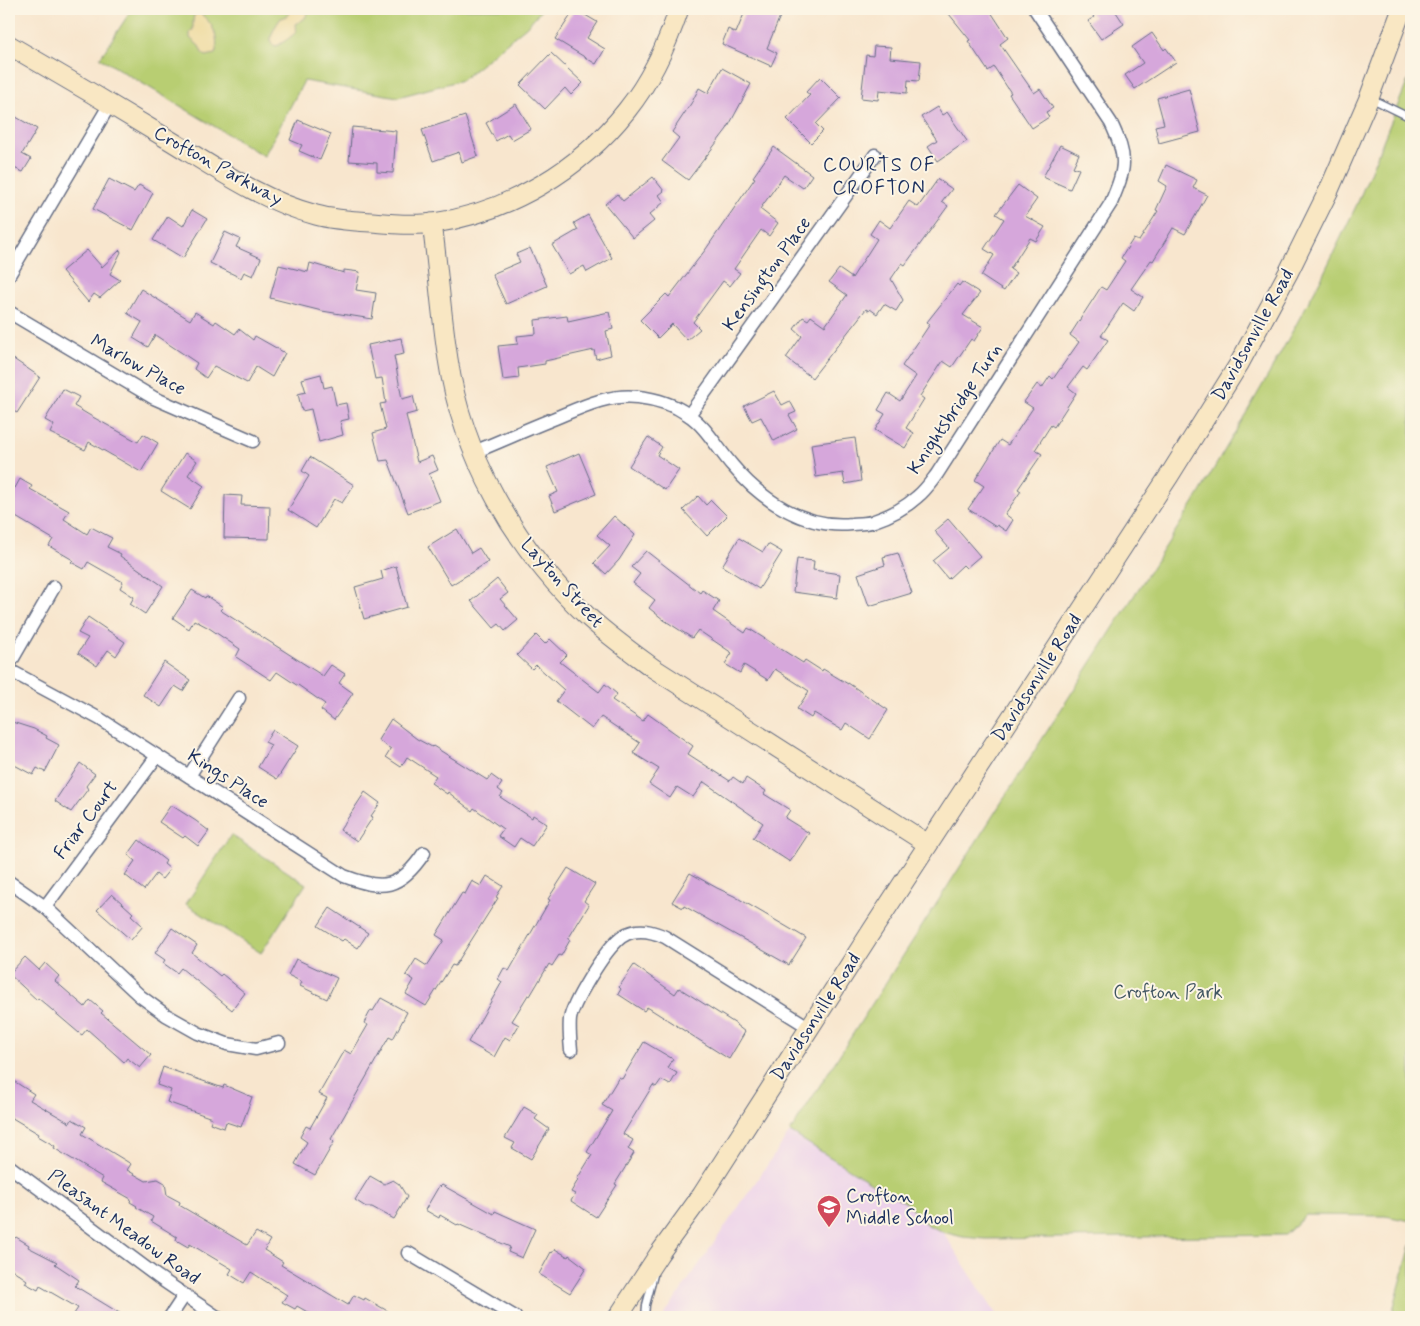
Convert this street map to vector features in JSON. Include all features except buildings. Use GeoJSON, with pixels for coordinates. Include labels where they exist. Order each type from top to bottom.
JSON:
{"type":"FeatureCollection","features":[{"type":"Feature","properties":{"kind":"street","name":"Crofton Parkway"},"geometry":{"type":"LineString","coordinates":[[9,44],[240,183],[282,204],[316,216],[386,224],[432,223],[472,214],[513,199],[553,178],[595,145],[628,110],[651,75],[670,37],[679,9]]}},
{"type":"Feature","properties":{"kind":"street","name":"Knightsbridge Turn"},"geometry":{"type":"LineString","coordinates":[[474,452],[594,402],[616,397],[636,397],[673,406],[689,414],[703,428],[732,466],[762,494],[786,510],[814,522],[842,525],[873,522],[898,510],[918,497],[937,474],[1111,203],[1121,179],[1124,161],[1120,143],[1111,123],[1035,9]]}},
{"type":"Feature","properties":{"kind":"street","name":"Davidsonville Road"},"geometry":{"type":"LineString","coordinates":[[618,1317],[659,1254],[702,1195],[928,844],[1169,476],[1239,364],[1288,273],[1329,190],[1369,98],[1402,9]]}},
{"type":"Feature","properties":{"kind":"street"},"geometry":{"type":"LineString","coordinates":[[9,275],[110,104]]}},
{"type":"Feature","properties":{"kind":"street","name":"Kensington Place"},"geometry":{"type":"LineString","coordinates":[[689,414],[875,155]]}},
{"type":"Feature","properties":{"kind":"street","name":"Layton Street"},"geometry":{"type":"LineString","coordinates":[[432,223],[448,360],[460,410],[474,452],[515,531],[553,579],[585,613],[620,644],[653,668],[928,844]]}},
{"type":"Feature","properties":{"kind":"street","name":"Marlow Place"},"geometry":{"type":"LineString","coordinates":[[9,312],[154,398],[253,441]]}},
{"type":"Feature","properties":{"kind":"street"},"geometry":{"type":"LineString","coordinates":[[9,665],[54,587]]}},
{"type":"Feature","properties":{"kind":"street","name":"Kings Place"},"geometry":{"type":"LineString","coordinates":[[9,670],[100,719],[344,876],[363,883],[391,884],[413,869],[424,852]]}},
{"type":"Feature","properties":{"kind":"street"},"geometry":{"type":"LineString","coordinates":[[189,776],[239,698]]}},
{"type":"Feature","properties":{"kind":"street","name":"Friar Court"},"geometry":{"type":"LineString","coordinates":[[44,906],[157,756]]}},
{"type":"Feature","properties":{"kind":"street"},"geometry":{"type":"LineString","coordinates":[[9,882],[44,906],[140,996],[166,1016],[198,1033],[227,1044],[256,1049],[279,1042]]}},
{"type":"Feature","properties":{"kind":"street"},"geometry":{"type":"LineString","coordinates":[[571,1050],[570,1017],[576,1002],[612,945],[630,932],[640,930],[652,931],[665,937],[810,1028]]}},
{"type":"Feature","properties":{"kind":"street","name":"Pleasant Meadow Road"},"geometry":{"type":"LineString","coordinates":[[9,1166],[184,1296],[217,1317]]}},
{"type":"Feature","properties":{"kind":"street"},"geometry":{"type":"LineString","coordinates":[[408,1253],[515,1317]]}},
{"type":"Feature","properties":{"kind":"street"},"geometry":{"type":"LineString","coordinates":[[170,1317],[184,1296]]}},
{"type":"Feature","properties":{"kind":"lane"},"geometry":{"type":"LineString","coordinates":[[1369,98],[1411,118]]}},
{"type":"Feature","properties":{"kind":"lane"},"geometry":{"type":"LineString","coordinates":[[645,1317],[646,1305],[659,1254]]}},
{"type":"Feature","properties":{"kind":"shaded area","name":"Crofton Middle School"},"geometry":{"type":"Polygon","coordinates":[[[790,1132],[884,1191],[907,1203],[926,1224],[943,1232],[998,1317],[663,1317],[790,1132]]]}},
{"type":"Feature","properties":{"kind":"green space"},"geometry":{"type":"Polygon","coordinates":[[[132,9],[542,9],[527,26],[462,80],[398,97],[304,81],[264,156],[100,58],[132,9]]]}},
{"type":"Feature","properties":{"kind":"green space","name":"Crofton Park"},"geometry":{"type":"Polygon","coordinates":[[[1411,73],[1411,1221],[1385,1216],[1306,1215],[1285,1235],[985,1239],[963,1237],[943,1232],[926,1224],[907,1203],[884,1191],[790,1132],[1198,496],[1269,374],[1321,279],[1358,202],[1411,73]]]}},
{"type":"Feature","properties":{"kind":"green space"},"geometry":{"type":"Polygon","coordinates":[[[231,835],[306,884],[261,953],[186,904],[231,835]]]}},
{"type":"Feature","properties":{"kind":"green space"},"geometry":{"type":"Polygon","coordinates":[[[1411,1245],[1411,1317],[1391,1317],[1411,1245]]]}},
{"type":"Feature","properties":{"kind":"sand"},"geometry":{"type":"Polygon","coordinates":[[[291,9],[306,9],[308,13],[304,19],[296,24],[295,33],[275,46],[271,43],[271,36],[281,18],[289,15],[291,9]]]}},
{"type":"Feature","properties":{"kind":"sand"},"geometry":{"type":"Polygon","coordinates":[[[199,13],[212,26],[216,36],[215,54],[206,56],[190,38],[190,32],[193,30],[194,15],[199,13]]]}},
{"type":"Feature","properties":{"kind":"place","name":"Crofton Middle School"},"geometry":{"type":"Point","coordinates":[829,1228]}},
{"type":"Feature","properties":{"kind":"district","name":"COURTS OF CROFTON"},"geometry":{"type":"Point","coordinates":[879,176]}}]}
